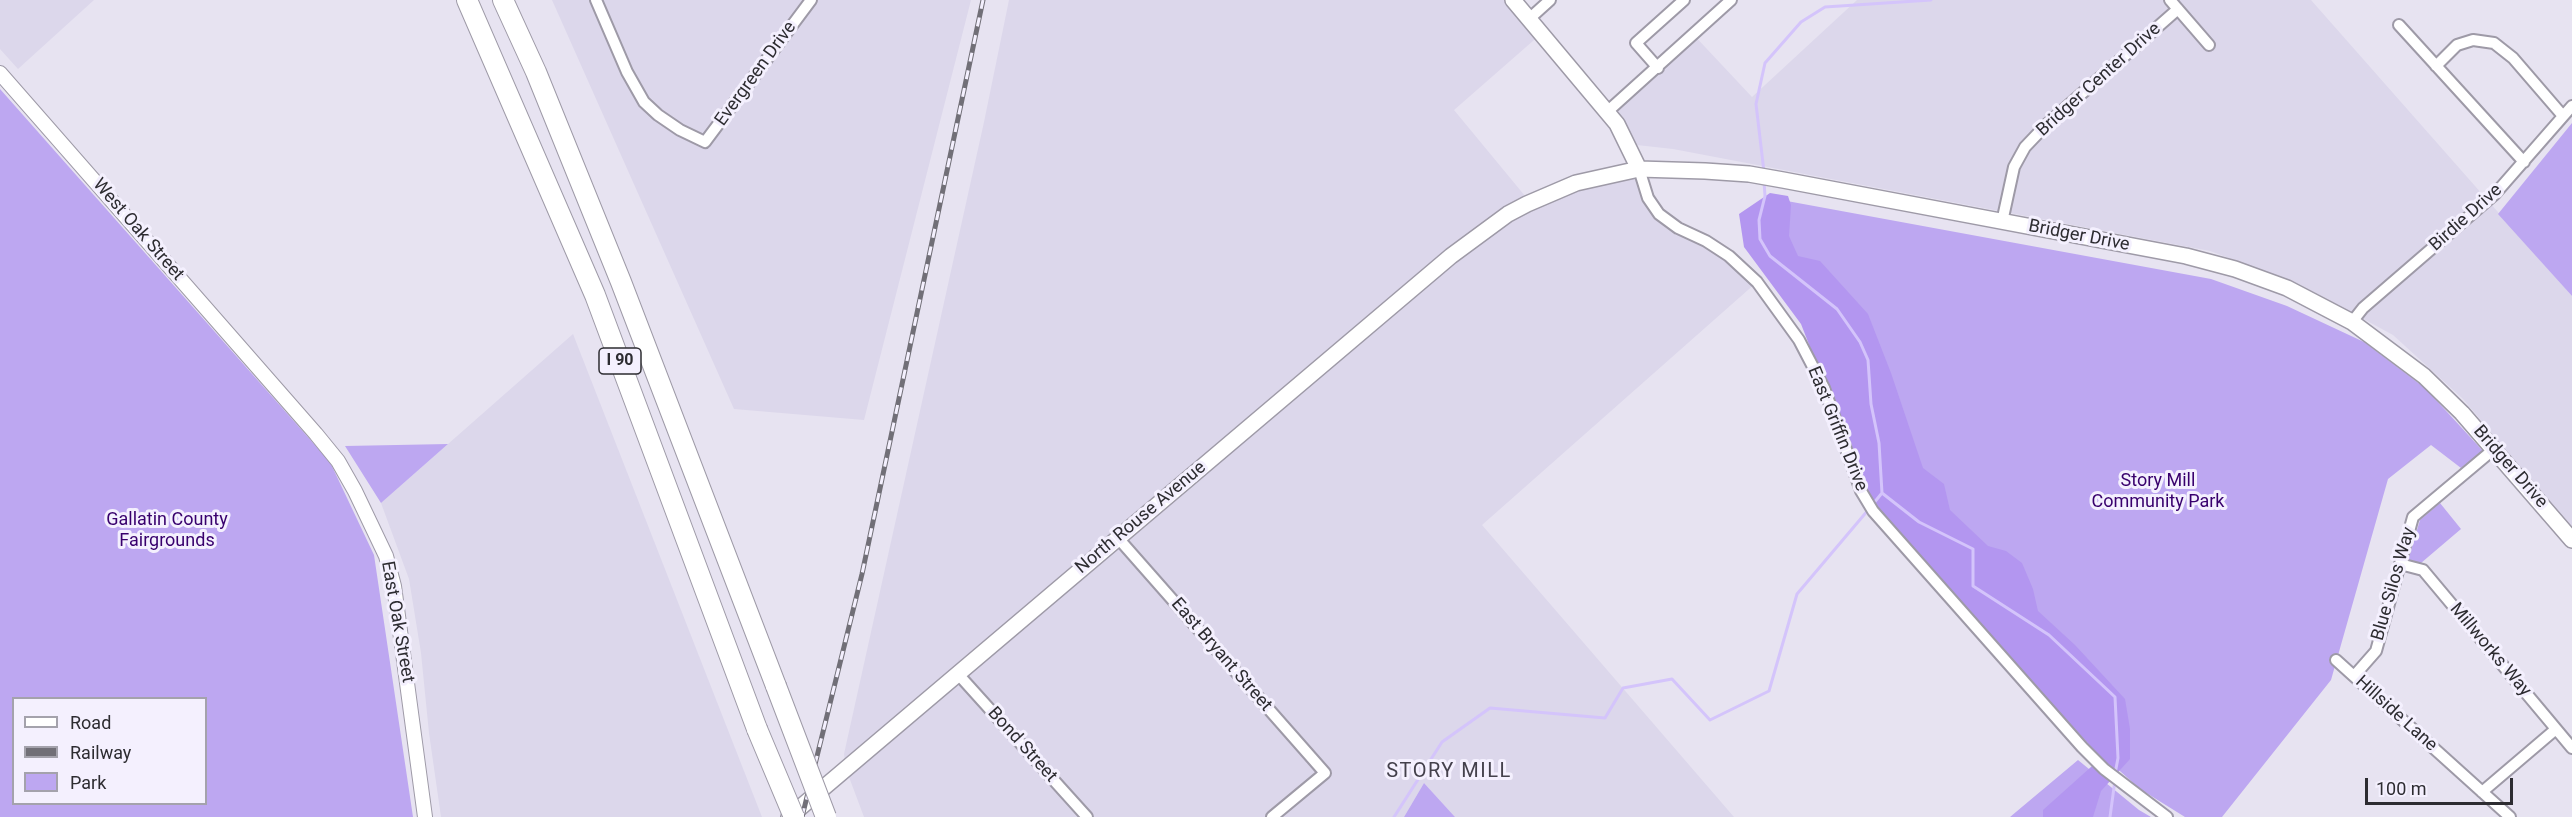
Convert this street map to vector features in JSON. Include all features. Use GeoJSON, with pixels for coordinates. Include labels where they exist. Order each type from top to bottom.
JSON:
{"type":"FeatureCollection","features":[{"type":"Feature","properties":{"kind":"highway","name":"I 90"},"geometry":{"type":"LineString","coordinates":[[467,0],[595,295],[757,729],[794,817]]}},
{"type":"Feature","properties":{"kind":"highway","name":"I 90"},"geometry":{"type":"LineString","coordinates":[[503,0],[536,72],[621,282],[826,817]]}},
{"type":"Feature","properties":{"kind":"main road","name":"East Griffin Drive"},"geometry":{"type":"LineString","coordinates":[[1513,0],[1608,111],[1626,140],[1639,169]]}},
{"type":"Feature","properties":{"kind":"main road","name":"Bridger Drive"},"geometry":{"type":"LineString","coordinates":[[1496,223],[1527,204],[1570,185],[1639,169],[1749,174],[2186,256],[2235,269],[2287,288],[2352,322],[2424,376],[2462,412],[2572,540]]}},
{"type":"Feature","properties":{"kind":"main road","name":"North Rouse Avenue"},"geometry":{"type":"LineString","coordinates":[[789,817],[1451,256],[1496,223]]}},
{"type":"Feature","properties":{"kind":"street","name":"Evergreen Drive"},"geometry":{"type":"LineString","coordinates":[[596,0],[631,81],[644,102],[680,130],[705,142],[811,0]]}},
{"type":"Feature","properties":{"kind":"street"},"geometry":{"type":"LineString","coordinates":[[1529,19],[1550,0]]}},
{"type":"Feature","properties":{"kind":"street"},"geometry":{"type":"LineString","coordinates":[[1658,68],[1636,43],[1684,0]]}},
{"type":"Feature","properties":{"kind":"street"},"geometry":{"type":"LineString","coordinates":[[1608,111],[1731,0]]}},
{"type":"Feature","properties":{"kind":"street"},"geometry":{"type":"LineString","coordinates":[[2174,4],[2209,45]]}},
{"type":"Feature","properties":{"kind":"street","name":"Bridger Center Drive"},"geometry":{"type":"LineString","coordinates":[[2002,222],[2014,167],[2025,147],[2174,4]]}},
{"type":"Feature","properties":{"kind":"street"},"geometry":{"type":"LineString","coordinates":[[2399,25],[2524,162]]}},
{"type":"Feature","properties":{"kind":"street"},"geometry":{"type":"LineString","coordinates":[[2436,66],[2457,45],[2473,40],[2494,43],[2513,58],[2563,116]]}},
{"type":"Feature","properties":{"kind":"street","name":"West Oak Street"},"geometry":{"type":"LineString","coordinates":[[0,72],[276,387]]}},
{"type":"Feature","properties":{"kind":"street","name":"Birdie Drive"},"geometry":{"type":"LineString","coordinates":[[2352,322],[2363,308],[2495,194],[2572,106]]}},
{"type":"Feature","properties":{"kind":"street","name":"East Griffin Drive"},"geometry":{"type":"LineString","coordinates":[[1639,169],[1648,198],[1659,214],[1678,228],[1706,241],[1729,256],[1757,282],[1799,340],[1824,388],[1854,477],[1873,511],[2082,747],[2104,769],[2167,817]]}},
{"type":"Feature","properties":{"kind":"street","name":"East Oak Street"},"geometry":{"type":"LineString","coordinates":[[276,387],[338,461],[355,490],[386,556],[399,615],[425,817]]}},
{"type":"Feature","properties":{"kind":"street","name":"Blue Silos Way"},"geometry":{"type":"LineString","coordinates":[[2354,676],[2376,651],[2413,517],[2494,449]]}},
{"type":"Feature","properties":{"kind":"street","name":"East Bryant Street"},"geometry":{"type":"LineString","coordinates":[[1118,538],[1324,773],[1272,817]]}},
{"type":"Feature","properties":{"kind":"street","name":"Millworks Way"},"geometry":{"type":"LineString","coordinates":[[2400,564],[2423,570],[2572,748]]}},
{"type":"Feature","properties":{"kind":"street","name":"Hillside Lane"},"geometry":{"type":"LineString","coordinates":[[2336,660],[2510,817]]}},
{"type":"Feature","properties":{"kind":"street","name":"Bond Street"},"geometry":{"type":"LineString","coordinates":[[958,674],[1087,817]]}},
{"type":"Feature","properties":{"kind":"street"},"geometry":{"type":"LineString","coordinates":[[2482,792],[2556,729]]}},
{"type":"Feature","properties":{"kind":"shaded area"},"geometry":{"type":"Polygon","coordinates":[[[0,0],[94,0],[18,69],[0,49],[0,0]]]}},
{"type":"Feature","properties":{"kind":"shaded area"},"geometry":{"type":"Polygon","coordinates":[[[552,0],[971,0],[864,420],[734,409],[552,0]]]}},
{"type":"Feature","properties":{"kind":"shaded area"},"geometry":{"type":"Polygon","coordinates":[[[1009,0],[1512,0],[1542,33],[1454,110],[1530,202],[1639,169],[1659,214],[1706,241],[1757,282],[1482,525],[1734,817],[1455,817],[1424,783],[1404,817],[864,817],[846,769],[844,754],[1009,0]]]}},
{"type":"Feature","properties":{"kind":"shaded area"},"geometry":{"type":"Polygon","coordinates":[[[1857,0],[2311,0],[2572,296],[2572,529],[2463,399],[2393,335],[2299,284],[2210,251],[1673,149],[1628,144],[1608,111],[1691,32],[1752,97],[1857,0]]]}},
{"type":"Feature","properties":{"kind":"shaded area"},"geometry":{"type":"Polygon","coordinates":[[[1770,193],[1788,196],[1791,205],[1789,236],[1798,256],[1820,261],[1868,314],[1891,373],[1923,468],[1944,484],[1950,510],[1988,546],[2006,551],[2022,563],[2033,589],[2038,611],[2075,645],[2125,699],[2130,729],[2130,759],[2101,791],[2093,817],[2043,817],[2043,810],[2101,758],[1880,513],[1866,490],[1801,324],[1744,247],[1739,214],[1770,193]]]}},
{"type":"Feature","properties":{"kind":"shaded area"},"geometry":{"type":"Polygon","coordinates":[[[573,334],[762,817],[441,817],[421,653],[409,579],[381,503],[573,334]]]}},
{"type":"Feature","properties":{"kind":"green space","name":"Gallatin County Fairgrounds"},"geometry":{"type":"Polygon","coordinates":[[[0,89],[330,462],[374,555],[413,817],[0,817],[0,89]]]}},
{"type":"Feature","properties":{"kind":"green space"},"geometry":{"type":"Polygon","coordinates":[[[2572,123],[2572,296],[2498,214],[2572,123]]]}},
{"type":"Feature","properties":{"kind":"green space","name":"Story Mill Community Park"},"geometry":{"type":"Polygon","coordinates":[[[1776,199],[2211,279],[2287,306],[2364,342],[2425,388],[2483,451],[2461,468],[2431,445],[2388,479],[2331,680],[2222,817],[2185,817],[2140,789],[2092,746],[1870,490],[1776,199]]]}},
{"type":"Feature","properties":{"kind":"green space"},"geometry":{"type":"Polygon","coordinates":[[[448,444],[381,503],[345,446],[448,444]]]}},
{"type":"Feature","properties":{"kind":"green space"},"geometry":{"type":"Polygon","coordinates":[[[2440,503],[2461,529],[2421,563],[2408,560],[2420,520],[2440,503]]]}},
{"type":"Feature","properties":{"kind":"green space"},"geometry":{"type":"Polygon","coordinates":[[[2078,760],[2139,810],[2151,817],[2010,817],[2078,760]]]}},
{"type":"Feature","properties":{"kind":"green space"},"geometry":{"type":"Polygon","coordinates":[[[1424,783],[1455,817],[1404,817],[1424,783]]]}},
{"type":"Feature","properties":{"kind":"waterway"},"geometry":{"type":"LineString","coordinates":[[1764,172],[1756,104],[1765,63],[1801,22],[1825,7],[1931,0]]}},
{"type":"Feature","properties":{"kind":"waterway"},"geometry":{"type":"LineString","coordinates":[[1764,182],[1765,196],[1759,220],[1760,239],[1770,256],[1837,309],[1860,342],[1868,360],[1871,404],[1879,443],[1882,493],[1919,522],[1973,549],[1973,586],[2049,635],[2115,697],[2118,758],[2115,774]]}},
{"type":"Feature","properties":{"kind":"waterway"},"geometry":{"type":"LineString","coordinates":[[1873,504],[1882,493]]}},
{"type":"Feature","properties":{"kind":"waterway"},"geometry":{"type":"LineString","coordinates":[[1394,817],[1442,742],[1490,708],[1605,718],[1623,688],[1672,679],[1710,720],[1769,691],[1797,594],[1869,509]]}},
{"type":"Feature","properties":{"kind":"waterway"},"geometry":{"type":"LineString","coordinates":[[2110,817],[2115,780]]}},
{"type":"Feature","properties":{"kind":"railway"},"geometry":{"type":"LineString","coordinates":[[802,817],[862,574],[983,0]]}},
{"type":"Feature","properties":{"kind":"district","name":"STORY MILL"},"geometry":{"type":"Point","coordinates":[1449,772]}}]}
